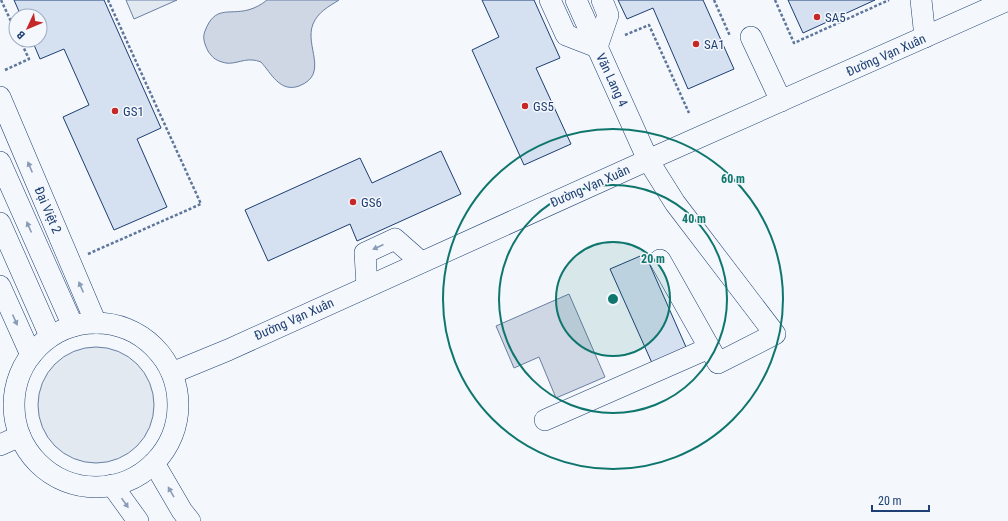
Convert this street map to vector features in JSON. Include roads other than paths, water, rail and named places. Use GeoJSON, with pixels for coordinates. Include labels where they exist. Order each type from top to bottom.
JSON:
{"type":"FeatureCollection","features":[{"type":"Feature","properties":{"kind":"street"},"geometry":{"type":"LineString","coordinates":[[550,0],[566,36],[597,47],[608,15],[602,0]]}},
{"type":"Feature","properties":{"kind":"street","name":"Văn Lang 4"},"geometry":{"type":"LineString","coordinates":[[576,0],[648,160],[675,203],[775,334],[718,363],[709,348]]}},
{"type":"Feature","properties":{"kind":"street"},"geometry":{"type":"LineString","coordinates":[[921,0],[926,37]]}},
{"type":"Feature","properties":{"kind":"street","name":"Đường Vạn Xuân"},"geometry":{"type":"LineString","coordinates":[[172,373],[228,350],[367,286],[926,37],[1002,1]]}},
{"type":"Feature","properties":{"kind":"street"},"geometry":{"type":"LineString","coordinates":[[751,37],[781,101]]}},
{"type":"Feature","properties":{"kind":"street","name":"Đại Việt 2"},"geometry":{"type":"LineString","coordinates":[[0,97],[96,323]]}},
{"type":"Feature","properties":{"kind":"street"},"geometry":{"type":"LineString","coordinates":[[0,162],[73,326]]}},
{"type":"Feature","properties":{"kind":"street"},"geometry":{"type":"LineString","coordinates":[[0,223],[50,336]]}},
{"type":"Feature","properties":{"kind":"street"},"geometry":{"type":"LineString","coordinates":[[367,286],[365,253],[395,239],[421,262]]}},
{"type":"Feature","properties":{"kind":"street"},"geometry":{"type":"LineString","coordinates":[[545,420],[709,348],[660,260]]}},
{"type":"Feature","properties":{"kind":"street"},"geometry":{"type":"LineString","coordinates":[[0,286],[31,355]]}},
{"type":"Feature","properties":{"kind":"street"},"geometry":{"type":"LineString","coordinates":[[96,323],[112,324],[122,327],[141,336],[154,347],[164,359],[172,373],[178,405],[177,421],[172,436],[154,463],[142,473],[128,481],[112,485],[88,486],[65,480],[51,473],[38,462],[28,450],[20,436],[14,405],[20,373],[31,355],[38,347],[50,336],[64,329],[73,326],[96,323]]}},
{"type":"Feature","properties":{"kind":"street"},"geometry":{"type":"LineString","coordinates":[[0,445],[20,436]]}},
{"type":"Feature","properties":{"kind":"street"},"geometry":{"type":"LineString","coordinates":[[154,463],[182,511],[190,521]]}},
{"type":"Feature","properties":{"kind":"street"},"geometry":{"type":"LineString","coordinates":[[112,485],[138,521]]}},
{"type":"Feature","properties":{"kind":"place","name":"SA5"},"geometry":{"type":"Point","coordinates":[817,17]}},
{"type":"Feature","properties":{"kind":"place","name":"SA1"},"geometry":{"type":"Point","coordinates":[696,44]}},
{"type":"Feature","properties":{"kind":"place","name":"GS5"},"geometry":{"type":"Point","coordinates":[525,106]}},
{"type":"Feature","properties":{"kind":"place","name":"GS1"},"geometry":{"type":"Point","coordinates":[115,111]}},
{"type":"Feature","properties":{"kind":"place","name":"GS6"},"geometry":{"type":"Point","coordinates":[353,202]}}]}
